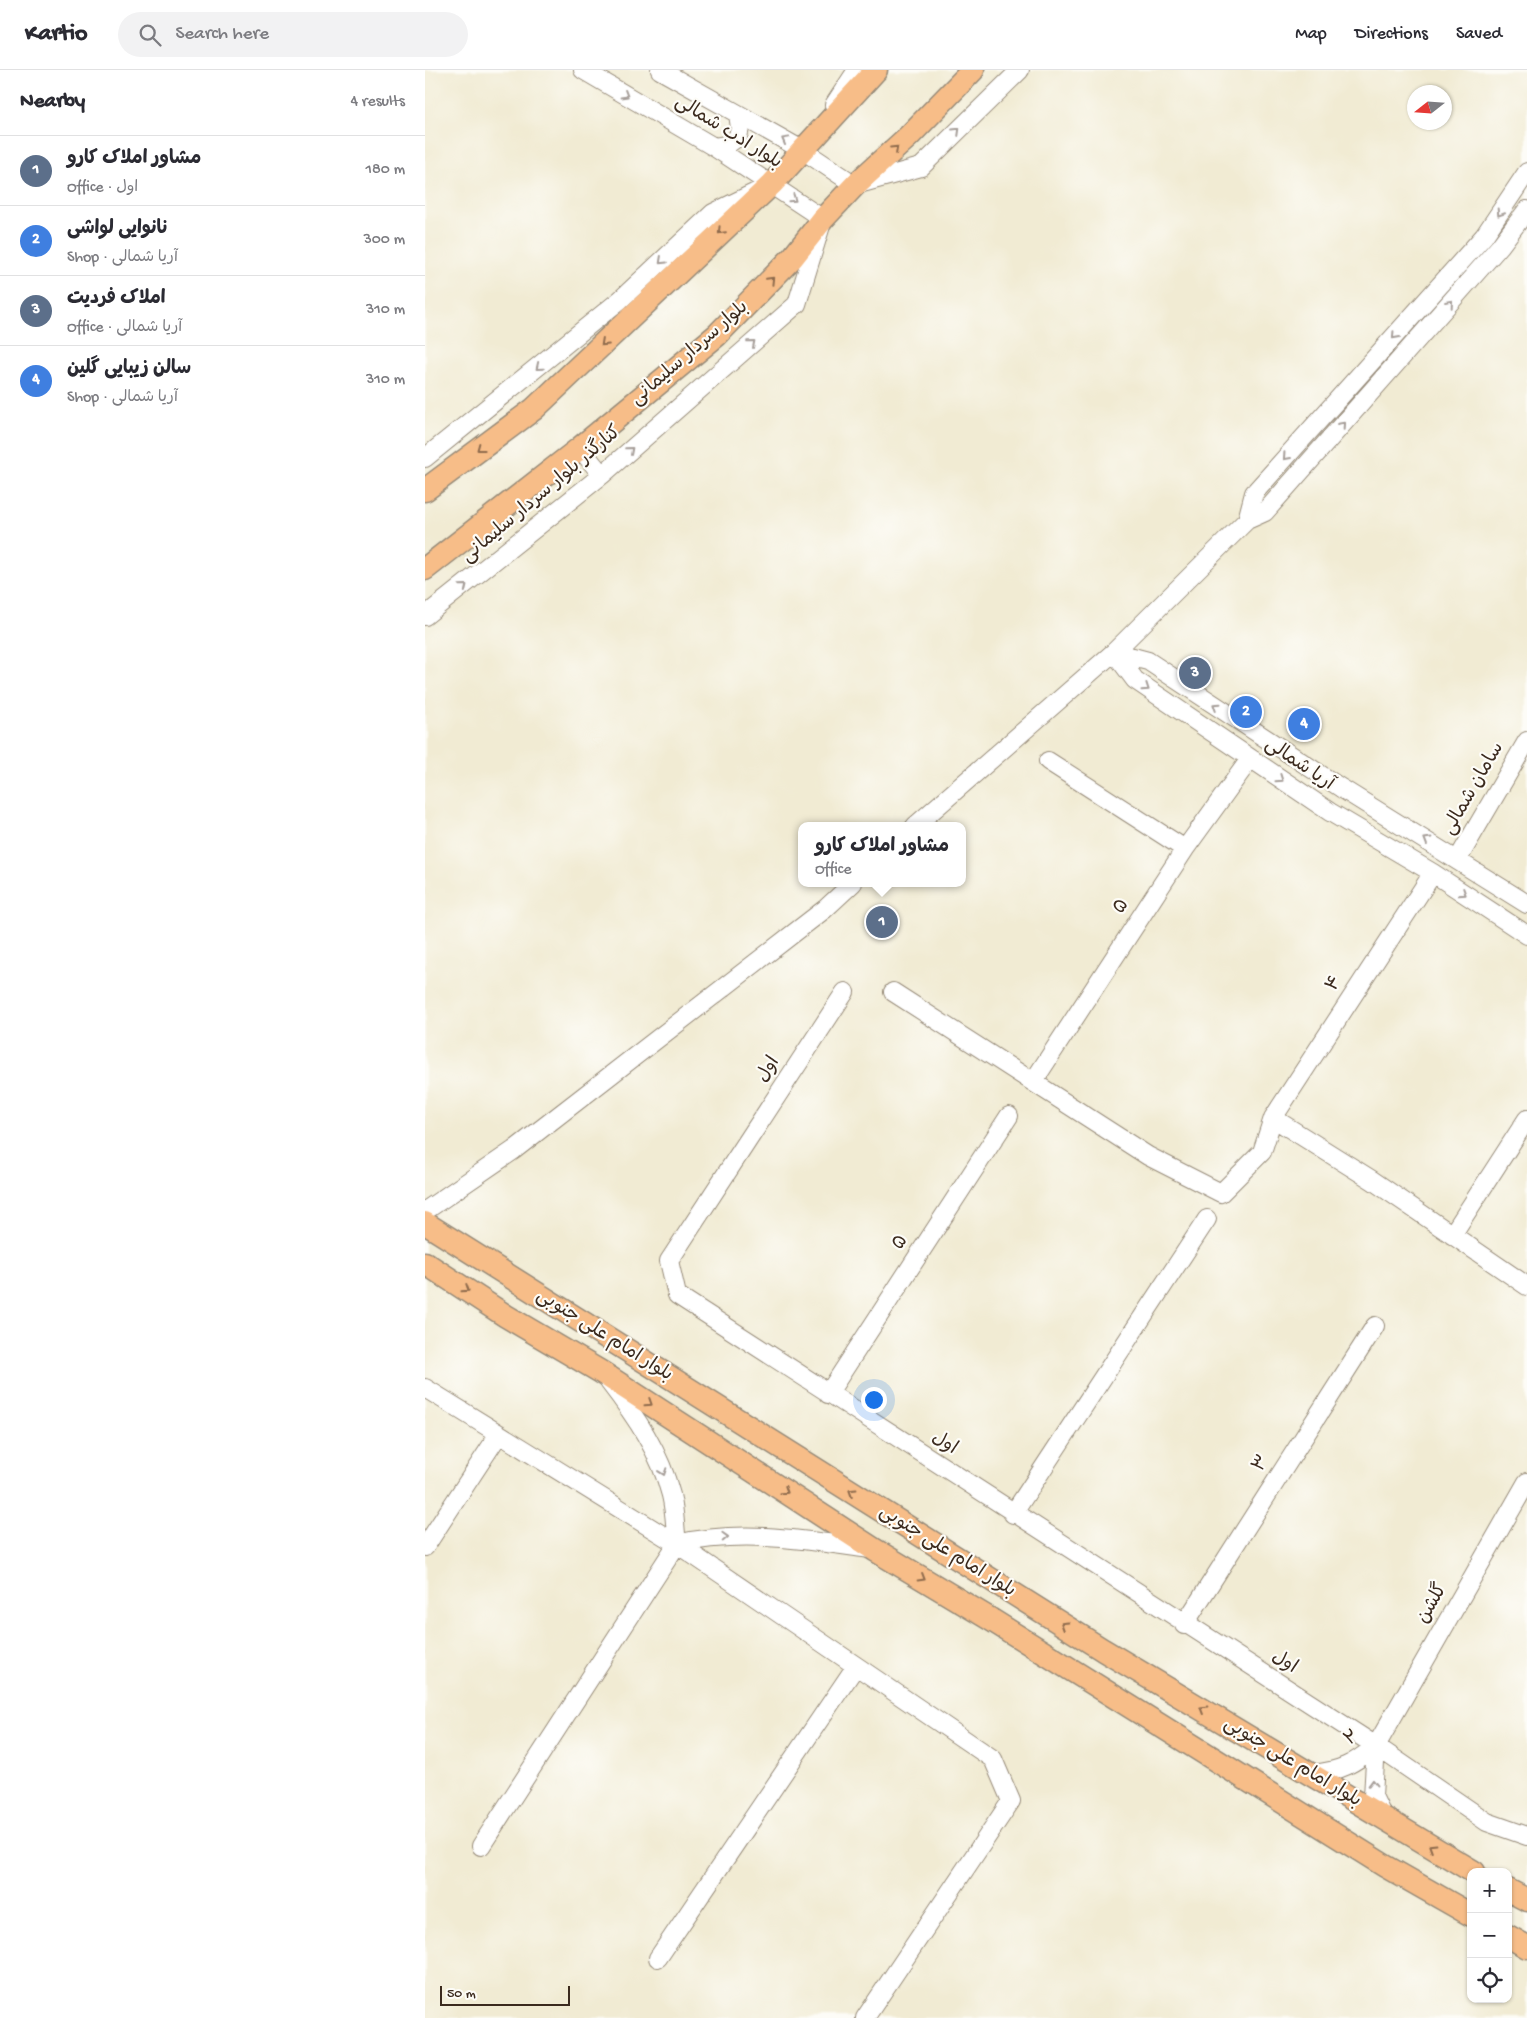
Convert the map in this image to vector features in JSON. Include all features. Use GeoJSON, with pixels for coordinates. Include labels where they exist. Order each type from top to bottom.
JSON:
{"type":"FeatureCollection","features":[{"type":"Feature","properties":{"kind":"main road"},"geometry":{"type":"LineString","coordinates":[[425,490],[534,409],[772,184],[876,70]]}},
{"type":"Feature","properties":{"kind":"main road","name":"بلوار سردار سلیمانی"},"geometry":{"type":"LineString","coordinates":[[425,568],[580,448],[717,335],[793,256],[823,219],[855,185],[909,136],[973,70]]}},
{"type":"Feature","properties":{"kind":"main road","name":"بلوار امام علی جنوبی"},"geometry":{"type":"LineString","coordinates":[[425,1223],[1103,1650],[1467,1868]]}},
{"type":"Feature","properties":{"kind":"main road","name":"بلوار امام علی جنوبی"},"geometry":{"type":"LineString","coordinates":[[425,1263],[506,1316],[594,1368],[875,1550],[990,1619],[1385,1866],[1467,1913]]}},
{"type":"Feature","properties":{"kind":"main road"},"geometry":{"type":"LineString","coordinates":[[594,1368],[605,1337]]}},
{"type":"Feature","properties":{"kind":"main road"},"geometry":{"type":"LineString","coordinates":[[1512,1892],[1527,1900]]}},
{"type":"Feature","properties":{"kind":"main road"},"geometry":{"type":"LineString","coordinates":[[1512,1938],[1527,1947]]}},
{"type":"Feature","properties":{"kind":"street","name":"بلوار ادب شمالی"},"geometry":{"type":"LineString","coordinates":[[583,70],[714,147],[823,219]]}},
{"type":"Feature","properties":{"kind":"street","name":"بلوار ادب شمالی"},"geometry":{"type":"LineString","coordinates":[[660,70],[804,151],[855,185]]}},
{"type":"Feature","properties":{"kind":"street"},"geometry":{"type":"LineString","coordinates":[[804,151],[857,70]]}},
{"type":"Feature","properties":{"kind":"street"},"geometry":{"type":"LineString","coordinates":[[855,185],[921,167],[1020,70]]}},
{"type":"Feature","properties":{"kind":"street"},"geometry":{"type":"LineString","coordinates":[[714,147],[727,145],[738,137],[740,128],[738,114]]}},
{"type":"Feature","properties":{"kind":"street"},"geometry":{"type":"LineString","coordinates":[[1247,520],[1254,493],[1484,236],[1527,172]]}},
{"type":"Feature","properties":{"kind":"street"},"geometry":{"type":"LineString","coordinates":[[425,458],[620,300],[713,213],[772,184]]}},
{"type":"Feature","properties":{"kind":"street"},"geometry":{"type":"LineString","coordinates":[[920,822],[1114,652],[1247,520],[1265,512],[1500,246],[1527,210]]}},
{"type":"Feature","properties":{"kind":"street","name":"کنارگذر بلوار سردار سلیمانی"},"geometry":{"type":"LineString","coordinates":[[425,616],[601,475],[797,304],[823,219]]}},
{"type":"Feature","properties":{"kind":"street"},"geometry":{"type":"LineString","coordinates":[[516,386],[534,409]]}},
{"type":"Feature","properties":{"kind":"street"},"geometry":{"type":"LineString","coordinates":[[580,448],[601,475]]}},
{"type":"Feature","properties":{"kind":"street","name":"آریا شمالی"},"geometry":{"type":"LineString","coordinates":[[1114,652],[1135,680],[1250,759],[1330,812],[1433,873],[1527,935]]}},
{"type":"Feature","properties":{"kind":"street","name":"آریا شمالی"},"geometry":{"type":"LineString","coordinates":[[1114,652],[1148,661],[1341,788],[1458,859],[1527,904]]}},
{"type":"Feature","properties":{"kind":"street","name":"سامان شمالی"},"geometry":{"type":"LineString","coordinates":[[1458,859],[1527,741]]}},
{"type":"Feature","properties":{"kind":"street","name":"۵"},"geometry":{"type":"LineString","coordinates":[[1033,1082],[1185,849],[1250,759]]}},
{"type":"Feature","properties":{"kind":"street"},"geometry":{"type":"LineString","coordinates":[[1048,761],[1185,849]]}},
{"type":"Feature","properties":{"kind":"street","name":"۴"},"geometry":{"type":"LineString","coordinates":[[1033,1082],[1148,1156],[1221,1194],[1262,1152],[1273,1118],[1433,873]]}},
{"type":"Feature","properties":{"kind":"street"},"geometry":{"type":"LineString","coordinates":[[425,1211],[514,1150],[825,909],[849,887]]}},
{"type":"Feature","properties":{"kind":"street","name":"اول"},"geometry":{"type":"LineString","coordinates":[[845,992],[669,1261],[677,1296],[1184,1625],[1375,1746],[1487,1822],[1527,1836]]}},
{"type":"Feature","properties":{"kind":"street"},"geometry":{"type":"LineString","coordinates":[[893,992],[1033,1082]]}},
{"type":"Feature","properties":{"kind":"street","name":"۵"},"geometry":{"type":"LineString","coordinates":[[829,1394],[1009,1116]]}},
{"type":"Feature","properties":{"kind":"street"},"geometry":{"type":"LineString","coordinates":[[1273,1118],[1372,1180],[1527,1286]]}},
{"type":"Feature","properties":{"kind":"street"},"geometry":{"type":"LineString","coordinates":[[1452,1235],[1527,1119]]}},
{"type":"Feature","properties":{"kind":"street"},"geometry":{"type":"LineString","coordinates":[[1013,1514],[1207,1219]]}},
{"type":"Feature","properties":{"kind":"street","name":"۳"},"geometry":{"type":"LineString","coordinates":[[1184,1625],[1375,1326]]}},
{"type":"Feature","properties":{"kind":"street"},"geometry":{"type":"LineString","coordinates":[[481,1846],[677,1544],[671,1496],[657,1454],[636,1417],[594,1368]]}},
{"type":"Feature","properties":{"kind":"street"},"geometry":{"type":"LineString","coordinates":[[425,1388],[677,1544],[993,1759],[1011,1800],[865,2018]]}},
{"type":"Feature","properties":{"kind":"street"},"geometry":{"type":"LineString","coordinates":[[425,1547],[499,1434]]}},
{"type":"Feature","properties":{"kind":"street","name":"گلشن"},"geometry":{"type":"LineString","coordinates":[[1375,1746],[1527,1482]]}},
{"type":"Feature","properties":{"kind":"street"},"geometry":{"type":"LineString","coordinates":[[677,1544],[706,1538],[785,1537],[875,1550]]}},
{"type":"Feature","properties":{"kind":"street"},"geometry":{"type":"LineString","coordinates":[[658,1958],[856,1666]]}},
{"type":"Feature","properties":{"kind":"street","name":"۲"},"geometry":{"type":"LineString","coordinates":[[1313,1774],[1334,1772],[1351,1765],[1375,1746]]}},
{"type":"Feature","properties":{"kind":"street","name":"۲"},"geometry":{"type":"LineString","coordinates":[[1375,1746],[1373,1796],[1383,1817]]}},
{"type":"Feature","properties":{"kind":"place","name":"املاک فردیت"},"geometry":{"type":"Point","coordinates":[1195,673]}},
{"type":"Feature","properties":{"kind":"place","name":"نانوایی لواشی"},"geometry":{"type":"Point","coordinates":[1246,712]}},
{"type":"Feature","properties":{"kind":"place","name":"سالن زیبایی گلین"},"geometry":{"type":"Point","coordinates":[1304,724]}},
{"type":"Feature","properties":{"kind":"place","name":"مشاور املاک کارو"},"geometry":{"type":"Point","coordinates":[882,922]}}]}
